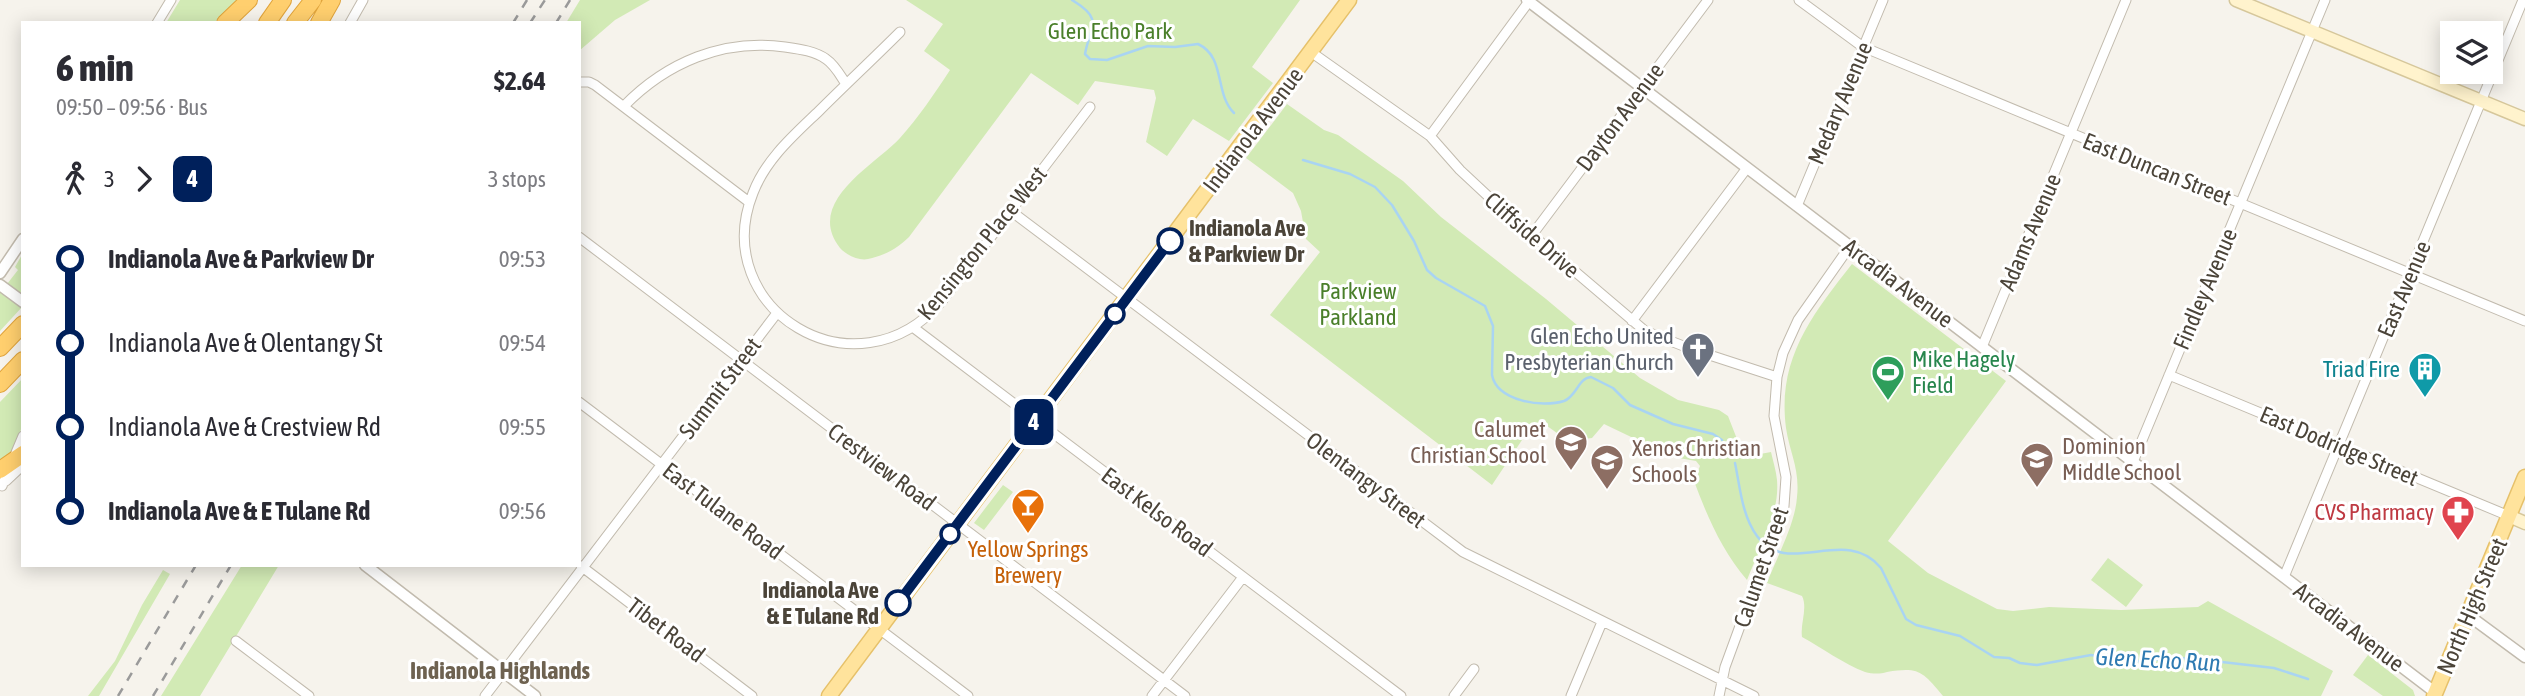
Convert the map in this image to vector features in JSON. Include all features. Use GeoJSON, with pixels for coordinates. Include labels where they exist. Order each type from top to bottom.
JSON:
{"type":"FeatureCollection","features":[{"type":"Feature","properties":{"kind":"highway"},"geometry":{"type":"LineString","coordinates":[[227,21],[249,0]]}},
{"type":"Feature","properties":{"kind":"highway"},"geometry":{"type":"LineString","coordinates":[[268,21],[284,0]]}},
{"type":"Feature","properties":{"kind":"highway"},"geometry":{"type":"LineString","coordinates":[[297,21],[313,0]]}},
{"type":"Feature","properties":{"kind":"highway"},"geometry":{"type":"LineString","coordinates":[[320,21],[332,0]]}},
{"type":"Feature","properties":{"kind":"highway"},"geometry":{"type":"LineString","coordinates":[[0,348],[21,326]]}},
{"type":"Feature","properties":{"kind":"highway"},"geometry":{"type":"LineString","coordinates":[[0,384],[21,362]]}},
{"type":"Feature","properties":{"kind":"highway"},"geometry":{"type":"LineString","coordinates":[[1,481],[20,460]]}},
{"type":"Feature","properties":{"kind":"main road","name":"Indianola Avenue"},"geometry":{"type":"LineString","coordinates":[[829,696],[1349,0]]}},
{"type":"Feature","properties":{"kind":"main road"},"geometry":{"type":"LineString","coordinates":[[2236,0],[2525,119]]}},
{"type":"Feature","properties":{"kind":"main road","name":"North High Street"},"geometry":{"type":"LineString","coordinates":[[2435,694],[2525,477]]}},
{"type":"Feature","properties":{"kind":"main road"},"geometry":{"type":"LineString","coordinates":[[2509,516],[2525,523]]}},
{"type":"Feature","properties":{"kind":"street"},"geometry":{"type":"LineString","coordinates":[[158,21],[171,0]]}},
{"type":"Feature","properties":{"kind":"street"},"geometry":{"type":"LineString","coordinates":[[351,21],[363,0]]}},
{"type":"Feature","properties":{"kind":"street","name":"Dayton Avenue"},"geometry":{"type":"LineString","coordinates":[[1532,235],[1708,0]]}},
{"type":"Feature","properties":{"kind":"street","name":"East Duncan Street"},"geometry":{"type":"LineString","coordinates":[[1799,0],[1863,47],[2525,321]]}},
{"type":"Feature","properties":{"kind":"street","name":"Medary Avenue"},"geometry":{"type":"LineString","coordinates":[[1797,206],[1883,0]]}},
{"type":"Feature","properties":{"kind":"street","name":"Adams Avenue"},"geometry":{"type":"LineString","coordinates":[[1982,347],[2126,0]]}},
{"type":"Feature","properties":{"kind":"street","name":"Findley Avenue"},"geometry":{"type":"LineString","coordinates":[[2133,462],[2325,0]]}},
{"type":"Feature","properties":{"kind":"street","name":"East Avenue"},"geometry":{"type":"LineString","coordinates":[[2284,577],[2523,0]]}},
{"type":"Feature","properties":{"kind":"street"},"geometry":{"type":"LineString","coordinates":[[1430,136],[1529,1]]}},
{"type":"Feature","properties":{"kind":"street","name":"Arcadia Avenue"},"geometry":{"type":"LineString","coordinates":[[1529,1],[2435,694]]}},
{"type":"Feature","properties":{"kind":"street"},"geometry":{"type":"LineString","coordinates":[[776,313],[759,288],[748,261],[745,231],[749,202],[761,175],[774,157],[900,32]]}},
{"type":"Feature","properties":{"kind":"street"},"geometry":{"type":"LineString","coordinates":[[624,106],[655,79],[679,64],[709,52],[742,46],[778,46],[819,55],[832,64],[846,85]]}},
{"type":"Feature","properties":{"kind":"street","name":"Cliffside Drive"},"geometry":{"type":"LineString","coordinates":[[1311,52],[1430,136],[1478,187],[1632,321],[1660,338],[1777,376]]}},
{"type":"Feature","properties":{"kind":"street"},"geometry":{"type":"LineString","coordinates":[[581,82],[592,83],[749,202]]}},
{"type":"Feature","properties":{"kind":"street","name":"Kensington Place West"},"geometry":{"type":"LineString","coordinates":[[776,313],[800,330],[833,342],[872,343],[914,328],[942,301],[1090,107]]}},
{"type":"Feature","properties":{"kind":"street"},"geometry":{"type":"LineString","coordinates":[[1632,321],[1747,168]]}},
{"type":"Feature","properties":{"kind":"street","name":"Olentangy Street"},"geometry":{"type":"LineString","coordinates":[[1011,211],[1445,540],[1481,563],[1754,696]]}},
{"type":"Feature","properties":{"kind":"street","name":"Crestview Road"},"geometry":{"type":"LineString","coordinates":[[581,239],[1185,696]]}},
{"type":"Feature","properties":{"kind":"street"},"geometry":{"type":"LineString","coordinates":[[0,272],[21,242]]}},
{"type":"Feature","properties":{"kind":"street","name":"Calumet Street"},"geometry":{"type":"LineString","coordinates":[[1719,696],[1724,669],[1778,529],[1786,490],[1785,467],[1774,415],[1777,376],[1783,353],[1798,320],[1850,246]]}},
{"type":"Feature","properties":{"kind":"street"},"geometry":{"type":"LineString","coordinates":[[2,286],[21,300]]}},
{"type":"Feature","properties":{"kind":"street","name":"Summit Street"},"geometry":{"type":"LineString","coordinates":[[581,566],[776,313]]}},
{"type":"Feature","properties":{"kind":"street","name":"East Kelso Road"},"geometry":{"type":"LineString","coordinates":[[914,328],[1401,696]]}},
{"type":"Feature","properties":{"kind":"street","name":"East Dodridge Street"},"geometry":{"type":"LineString","coordinates":[[2169,374],[2509,516]]}},
{"type":"Feature","properties":{"kind":"street","name":"East Tulane Road"},"geometry":{"type":"LineString","coordinates":[[581,403],[968,696]]}},
{"type":"Feature","properties":{"kind":"street","name":"Tibet Road"},"geometry":{"type":"LineString","coordinates":[[581,566],[752,696]]}},
{"type":"Feature","properties":{"kind":"street"},"geometry":{"type":"LineString","coordinates":[[368,567],[536,696]]}},
{"type":"Feature","properties":{"kind":"street","name":"Summit Street"},"geometry":{"type":"LineString","coordinates":[[485,696],[580,567]]}},
{"type":"Feature","properties":{"kind":"street"},"geometry":{"type":"LineString","coordinates":[[1152,696],[1243,576]]}},
{"type":"Feature","properties":{"kind":"street"},"geometry":{"type":"LineString","coordinates":[[2468,615],[2525,657]]}},
{"type":"Feature","properties":{"kind":"street"},"geometry":{"type":"LineString","coordinates":[[1571,696],[1602,622]]}},
{"type":"Feature","properties":{"kind":"street"},"geometry":{"type":"LineString","coordinates":[[236,640],[309,696]]}},
{"type":"Feature","properties":{"kind":"street"},"geometry":{"type":"LineString","coordinates":[[1454,696],[1474,669]]}},
{"type":"Feature","properties":{"kind":"green space"},"geometry":{"type":"Polygon","coordinates":[[[180,0],[238,0],[216,21],[167,21],[180,0]]]}},
{"type":"Feature","properties":{"kind":"green space"},"geometry":{"type":"Polygon","coordinates":[[[580,0],[650,0],[615,20],[581,49],[581,21],[567,21],[580,0]]]}},
{"type":"Feature","properties":{"kind":"green space","name":"Glen Echo Park"},"geometry":{"type":"Polygon","coordinates":[[[906,0],[1300,0],[1252,67],[1273,83],[1229,141],[1193,119],[1167,156],[1146,142],[1156,98],[1154,90],[1095,81],[1078,105],[1031,73],[909,237],[885,253],[861,259],[843,251],[831,231],[831,215],[837,200],[847,186],[900,138],[950,70],[924,51],[943,24],[906,0]]]}},
{"type":"Feature","properties":{"kind":"green space","name":"Parkview Parkland"},"geometry":{"type":"Polygon","coordinates":[[[1287,104],[1324,130],[1338,135],[1403,181],[1441,217],[1546,299],[1640,378],[1678,400],[1719,410],[1728,416],[1744,457],[1771,452],[1777,480],[1775,506],[1768,531],[1747,580],[1723,545],[1704,507],[1694,481],[1700,466],[1696,461],[1673,457],[1604,424],[1592,438],[1568,441],[1543,423],[1528,431],[1492,485],[1270,315],[1320,252],[1306,239],[1301,211],[1293,193],[1246,158],[1287,104]]]}},
{"type":"Feature","properties":{"kind":"green space"},"geometry":{"type":"Polygon","coordinates":[[[21,256],[21,308],[0,331],[0,293],[18,270],[15,267],[21,256]]]}},
{"type":"Feature","properties":{"kind":"green space"},"geometry":{"type":"Polygon","coordinates":[[[1852,264],[2006,381],[1888,541],[1928,573],[1997,609],[2013,611],[2049,607],[2121,610],[2198,607],[2208,601],[2333,671],[2321,696],[1943,696],[1919,673],[1906,670],[1865,672],[1802,637],[1802,596],[1767,583],[1796,508],[1796,470],[1786,428],[1787,380],[1792,359],[1811,320],[1852,264]]]}},
{"type":"Feature","properties":{"kind":"green space"},"geometry":{"type":"Polygon","coordinates":[[[21,380],[20,435],[0,463],[0,402],[21,380]]]}},
{"type":"Feature","properties":{"kind":"green space"},"geometry":{"type":"Polygon","coordinates":[[[1003,485],[1013,492],[984,530],[974,523],[1003,485]]]}},
{"type":"Feature","properties":{"kind":"green space"},"geometry":{"type":"Polygon","coordinates":[[[2108,558],[2143,585],[2126,607],[2091,580],[2108,558]]]}},
{"type":"Feature","properties":{"kind":"green space"},"geometry":{"type":"Polygon","coordinates":[[[241,567],[278,567],[200,696],[161,696],[241,567]]]}},
{"type":"Feature","properties":{"kind":"green space"},"geometry":{"type":"Polygon","coordinates":[[[163,570],[170,574],[99,696],[88,696],[115,661],[142,605],[163,570]]]}},
{"type":"Feature","properties":{"kind":"green space"},"geometry":{"type":"Polygon","coordinates":[[[2368,655],[2413,690],[2415,696],[2383,696],[2353,675],[2368,655]]]}},
{"type":"Feature","properties":{"kind":"waterway","name":"Glen Echo Run"},"geometry":{"type":"LineString","coordinates":[[1072,0],[1092,18],[1092,30],[1085,54],[1090,59],[1107,60],[1148,46],[1198,44],[1213,57],[1224,96],[1234,113]]}},
{"type":"Feature","properties":{"kind":"waterway","name":"Glen Echo Run"},"geometry":{"type":"LineString","coordinates":[[1303,160],[1350,174],[1375,187],[1392,205],[1414,241],[1427,270],[1485,306],[1493,326],[1492,375],[1502,391],[1533,403],[1555,403],[1568,399],[1583,380],[1591,377],[1613,388],[1630,405],[1673,424],[1713,434],[1722,440]]}},
{"type":"Feature","properties":{"kind":"waterway","name":"Glen Echo Run"},"geometry":{"type":"LineString","coordinates":[[1735,463],[1748,520],[1757,536],[1770,548],[1784,553],[1851,550],[1867,556],[1881,568],[1906,619],[1916,625],[1960,636],[1994,657],[2037,665],[2091,655],[2131,662],[2196,659],[2274,668],[2308,679]]}},
{"type":"Feature","properties":{"kind":"railway"},"geometry":{"type":"LineString","coordinates":[[514,21],[527,0]]}},
{"type":"Feature","properties":{"kind":"railway"},"geometry":{"type":"LineString","coordinates":[[531,21],[545,0]]}},
{"type":"Feature","properties":{"kind":"railway"},"geometry":{"type":"LineString","coordinates":[[557,21],[570,0]]}},
{"type":"Feature","properties":{"kind":"railway"},"geometry":{"type":"LineString","coordinates":[[118,696],[195,567]]}},
{"type":"Feature","properties":{"kind":"railway"},"geometry":{"type":"LineString","coordinates":[[153,696],[230,567]]}},
{"type":"Feature","properties":{"kind":"bus line","name":"4"},"geometry":{"type":"LineString","coordinates":[[898,603],[1170,241]]}},
{"type":"Feature","properties":{"kind":"place","name":"Indianola Ave & Parkview Dr"},"geometry":{"type":"Point","coordinates":[1170,241]}},
{"type":"Feature","properties":{"kind":"place","name":"Glen Echo United Presbyterian Church"},"geometry":{"type":"Point","coordinates":[1698,379]}},
{"type":"Feature","properties":{"kind":"place","name":"Triad Fire"},"geometry":{"type":"Point","coordinates":[2425,399]}},
{"type":"Feature","properties":{"kind":"place","name":"Mike Hagely Field"},"geometry":{"type":"Point","coordinates":[1888,402]}},
{"type":"Feature","properties":{"kind":"place","name":"Calumet Christian School"},"geometry":{"type":"Point","coordinates":[1571,472]}},
{"type":"Feature","properties":{"kind":"place","name":"Dominion Middle School"},"geometry":{"type":"Point","coordinates":[2037,489]}},
{"type":"Feature","properties":{"kind":"place","name":"Xenos Christian Schools"},"geometry":{"type":"Point","coordinates":[1607,491]}},
{"type":"Feature","properties":{"kind":"place","name":"Yellow Springs Brewery"},"geometry":{"type":"Point","coordinates":[1028,535]}},
{"type":"Feature","properties":{"kind":"place","name":"CVS Pharmacy"},"geometry":{"type":"Point","coordinates":[2458,542]}},
{"type":"Feature","properties":{"kind":"place","name":"Indianola Ave & E Tulane Rd"},"geometry":{"type":"Point","coordinates":[898,603]}},
{"type":"Feature","properties":{"kind":"district","name":"Indianola Highlands"},"geometry":{"type":"Point","coordinates":[500,671]}}]}
